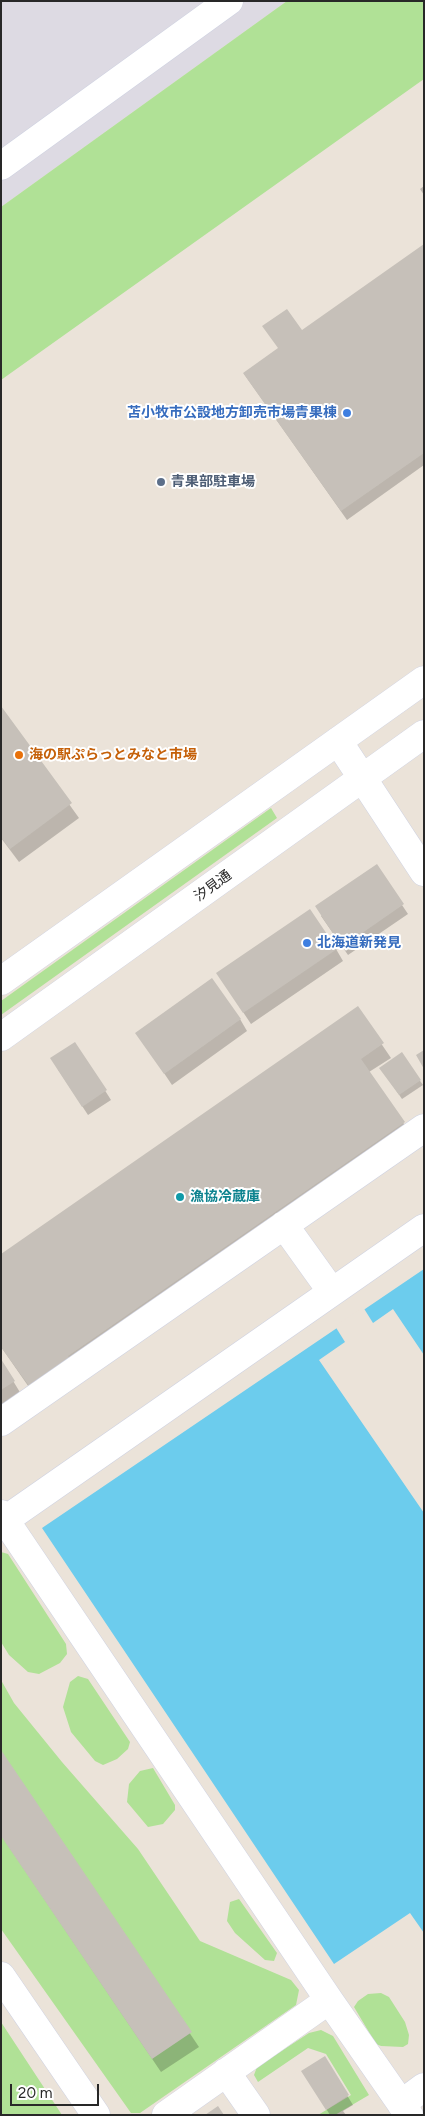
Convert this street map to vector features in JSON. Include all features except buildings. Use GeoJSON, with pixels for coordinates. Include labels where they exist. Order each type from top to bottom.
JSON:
{"type":"FeatureCollection","features":[{"type":"Feature","properties":{"kind":"street"},"geometry":{"type":"LineString","coordinates":[[1,166],[230,1]]}},
{"type":"Feature","properties":{"kind":"street"},"geometry":{"type":"LineString","coordinates":[[1,981],[424,680]]}},
{"type":"Feature","properties":{"kind":"street","name":"汐見通"},"geometry":{"type":"LineString","coordinates":[[1,1037],[424,734]]}},
{"type":"Feature","properties":{"kind":"street"},"geometry":{"type":"LineString","coordinates":[[338,741],[424,872]]}},
{"type":"Feature","properties":{"kind":"street"},"geometry":{"type":"LineString","coordinates":[[1,1422],[424,1128]]}},
{"type":"Feature","properties":{"kind":"street"},"geometry":{"type":"LineString","coordinates":[[284,1225],[332,1292]]}},
{"type":"Feature","properties":{"kind":"street"},"geometry":{"type":"LineString","coordinates":[[424,1228],[3,1517],[329,2000],[405,2109],[424,2087]]}},
{"type":"Feature","properties":{"kind":"street"},"geometry":{"type":"LineString","coordinates":[[1,1976],[96,2115]]}},
{"type":"Feature","properties":{"kind":"street"},"geometry":{"type":"LineString","coordinates":[[166,2115],[329,2000]]}},
{"type":"Feature","properties":{"kind":"street"},"geometry":{"type":"LineString","coordinates":[[226,2072],[256,2115]]}},
{"type":"Feature","properties":{"kind":"shaded area"},"geometry":{"type":"Polygon","coordinates":[[[1,1],[287,1],[1,207],[1,1]]]}},
{"type":"Feature","properties":{"kind":"green space"},"geometry":{"type":"Polygon","coordinates":[[[287,1],[424,1],[424,79],[1,380],[1,207],[287,1]]]}},
{"type":"Feature","properties":{"kind":"green space"},"geometry":{"type":"Polygon","coordinates":[[[271,808],[277,818],[1,1015],[1,1001],[271,808]]]}},
{"type":"Feature","properties":{"kind":"green space"},"geometry":{"type":"Polygon","coordinates":[[[1,1552],[8,1554],[66,1644],[67,1654],[60,1663],[39,1674],[28,1672],[9,1655],[1,1642],[1,1552]]]}},
{"type":"Feature","properties":{"kind":"green space"},"geometry":{"type":"Polygon","coordinates":[[[78,1676],[88,1679],[130,1742],[128,1749],[117,1759],[103,1765],[95,1761],[71,1732],[63,1707],[70,1682],[78,1676]]]}},
{"type":"Feature","properties":{"kind":"green space"},"geometry":{"type":"Polygon","coordinates":[[[1,1680],[14,1703],[62,1762],[138,1849],[200,1941],[291,1980],[299,1990],[296,2005],[140,2113],[131,2113],[1,1929],[1,1680]]]}},
{"type":"Feature","properties":{"kind":"green space"},"geometry":{"type":"Polygon","coordinates":[[[153,1768],[175,1805],[175,1810],[163,1824],[148,1827],[127,1802],[129,1784],[140,1771],[153,1768]]]}},
{"type":"Feature","properties":{"kind":"green space"},"geometry":{"type":"Polygon","coordinates":[[[239,1899],[277,1953],[274,1961],[265,1960],[235,1933],[227,1921],[230,1902],[239,1899]]]}},
{"type":"Feature","properties":{"kind":"green space"},"geometry":{"type":"Polygon","coordinates":[[[381,1993],[389,1997],[405,2022],[409,2035],[408,2044],[403,2047],[376,2044],[354,2007],[358,2001],[368,1994],[381,1993]]]}},
{"type":"Feature","properties":{"kind":"green space"},"geometry":{"type":"Polygon","coordinates":[[[1,2022],[62,2115],[1,2115],[1,2022]]]}},
{"type":"Feature","properties":{"kind":"green space"},"geometry":{"type":"Polygon","coordinates":[[[321,2030],[333,2036],[369,2095],[335,2115],[318,2115],[351,2095],[326,2054],[308,2048],[258,2082],[254,2075],[257,2067],[309,2033],[321,2030]]]}},
{"type":"Feature","properties":{"kind":"water"},"geometry":{"type":"Polygon","coordinates":[[[424,1269],[424,1933],[410,1913],[334,1964],[42,1528],[424,1269]]]}},
{"type":"Feature","properties":{"kind":"pier"},"geometry":{"type":"Polygon","coordinates":[[[363,1307],[373,1323],[393,1309],[424,1355],[424,1513],[319,1360],[345,1342],[335,1326],[363,1307]]]}},
{"type":"Feature","properties":{"kind":"place","name":"苫小牧市公設地方卸売市場青果棟"},"geometry":{"type":"Point","coordinates":[347,413]}},
{"type":"Feature","properties":{"kind":"place","name":"青果部駐車場"},"geometry":{"type":"Point","coordinates":[161,482]}},
{"type":"Feature","properties":{"kind":"place","name":"海の駅ぷらっとみなと市場"},"geometry":{"type":"Point","coordinates":[19,755]}},
{"type":"Feature","properties":{"kind":"place","name":"北海道新発見"},"geometry":{"type":"Point","coordinates":[307,943]}},
{"type":"Feature","properties":{"kind":"place","name":"漁協冷蔵庫"},"geometry":{"type":"Point","coordinates":[180,1197]}}]}
